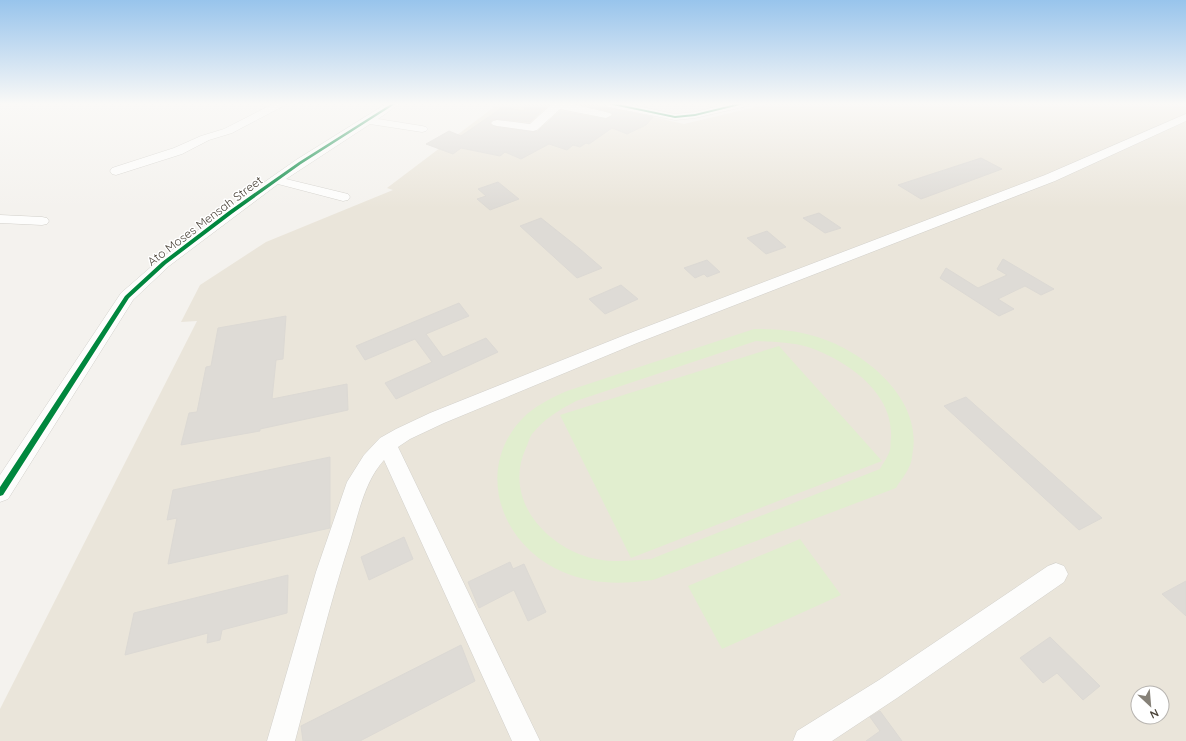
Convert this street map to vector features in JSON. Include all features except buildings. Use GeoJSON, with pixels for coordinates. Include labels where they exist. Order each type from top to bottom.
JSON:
{"type":"FeatureCollection","features":[{"type":"Feature","properties":{"kind":"street"},"geometry":{"type":"LineString","coordinates":[[116,171],[178,151],[204,139]]}},
{"type":"Feature","properties":{"kind":"street","name":"Ato Moses Mensah Street"},"geometry":{"type":"LineString","coordinates":[[0,493],[127,297],[164,263],[231,212],[300,163],[341,139]]}},
{"type":"Feature","properties":{"kind":"street"},"geometry":{"type":"LineString","coordinates":[[280,741],[328,572],[358,482],[371,461],[387,444],[403,434],[437,418],[631,339],[1050,178],[1138,139]]}},
{"type":"Feature","properties":{"kind":"street"},"geometry":{"type":"LineString","coordinates":[[277,180],[343,196]]}},
{"type":"Feature","properties":{"kind":"street"},"geometry":{"type":"LineString","coordinates":[[0,219],[42,221]]}},
{"type":"Feature","properties":{"kind":"street"},"geometry":{"type":"LineString","coordinates":[[387,444],[526,741]]}},
{"type":"Feature","properties":{"kind":"street"},"geometry":{"type":"LineString","coordinates":[[807,741],[888,689],[1056,574]]}},
{"type":"Feature","properties":{"kind":"shaded area"},"geometry":{"type":"Polygon","coordinates":[[[452,139],[1186,139],[1186,741],[0,741],[0,709],[197,321],[181,322],[200,285],[266,242],[393,190],[387,188],[452,139]]]}},
{"type":"Feature","properties":{"kind":"green space"},"geometry":{"type":"Polygon","coordinates":[[[754,329],[799,332],[832,342],[868,364],[884,378],[898,394],[908,411],[913,430],[912,460],[896,488],[653,580],[619,583],[586,579],[563,572],[541,560],[523,543],[509,524],[500,502],[497,479],[500,456],[510,434],[532,410],[546,401],[567,391],[754,329]],[[756,341],[576,401],[547,419],[531,436],[521,465],[520,481],[522,497],[529,512],[538,525],[550,537],[564,546],[588,557],[606,561],[651,559],[880,469],[890,450],[890,421],[885,406],[876,392],[865,380],[852,369],[837,360],[808,347],[789,343],[756,341]]]}},
{"type":"Feature","properties":{"kind":"green space"},"geometry":{"type":"Polygon","coordinates":[[[779,346],[882,461],[631,558],[560,415],[779,346]]]}},
{"type":"Feature","properties":{"kind":"green space"},"geometry":{"type":"Polygon","coordinates":[[[800,539],[841,595],[722,649],[688,586],[800,539]]]}},
{"type":"Feature","properties":{"kind":"cycle path"},"geometry":{"type":"LineString","coordinates":[[0,493],[127,297],[164,263],[231,212],[300,163],[339,139]]}}]}
